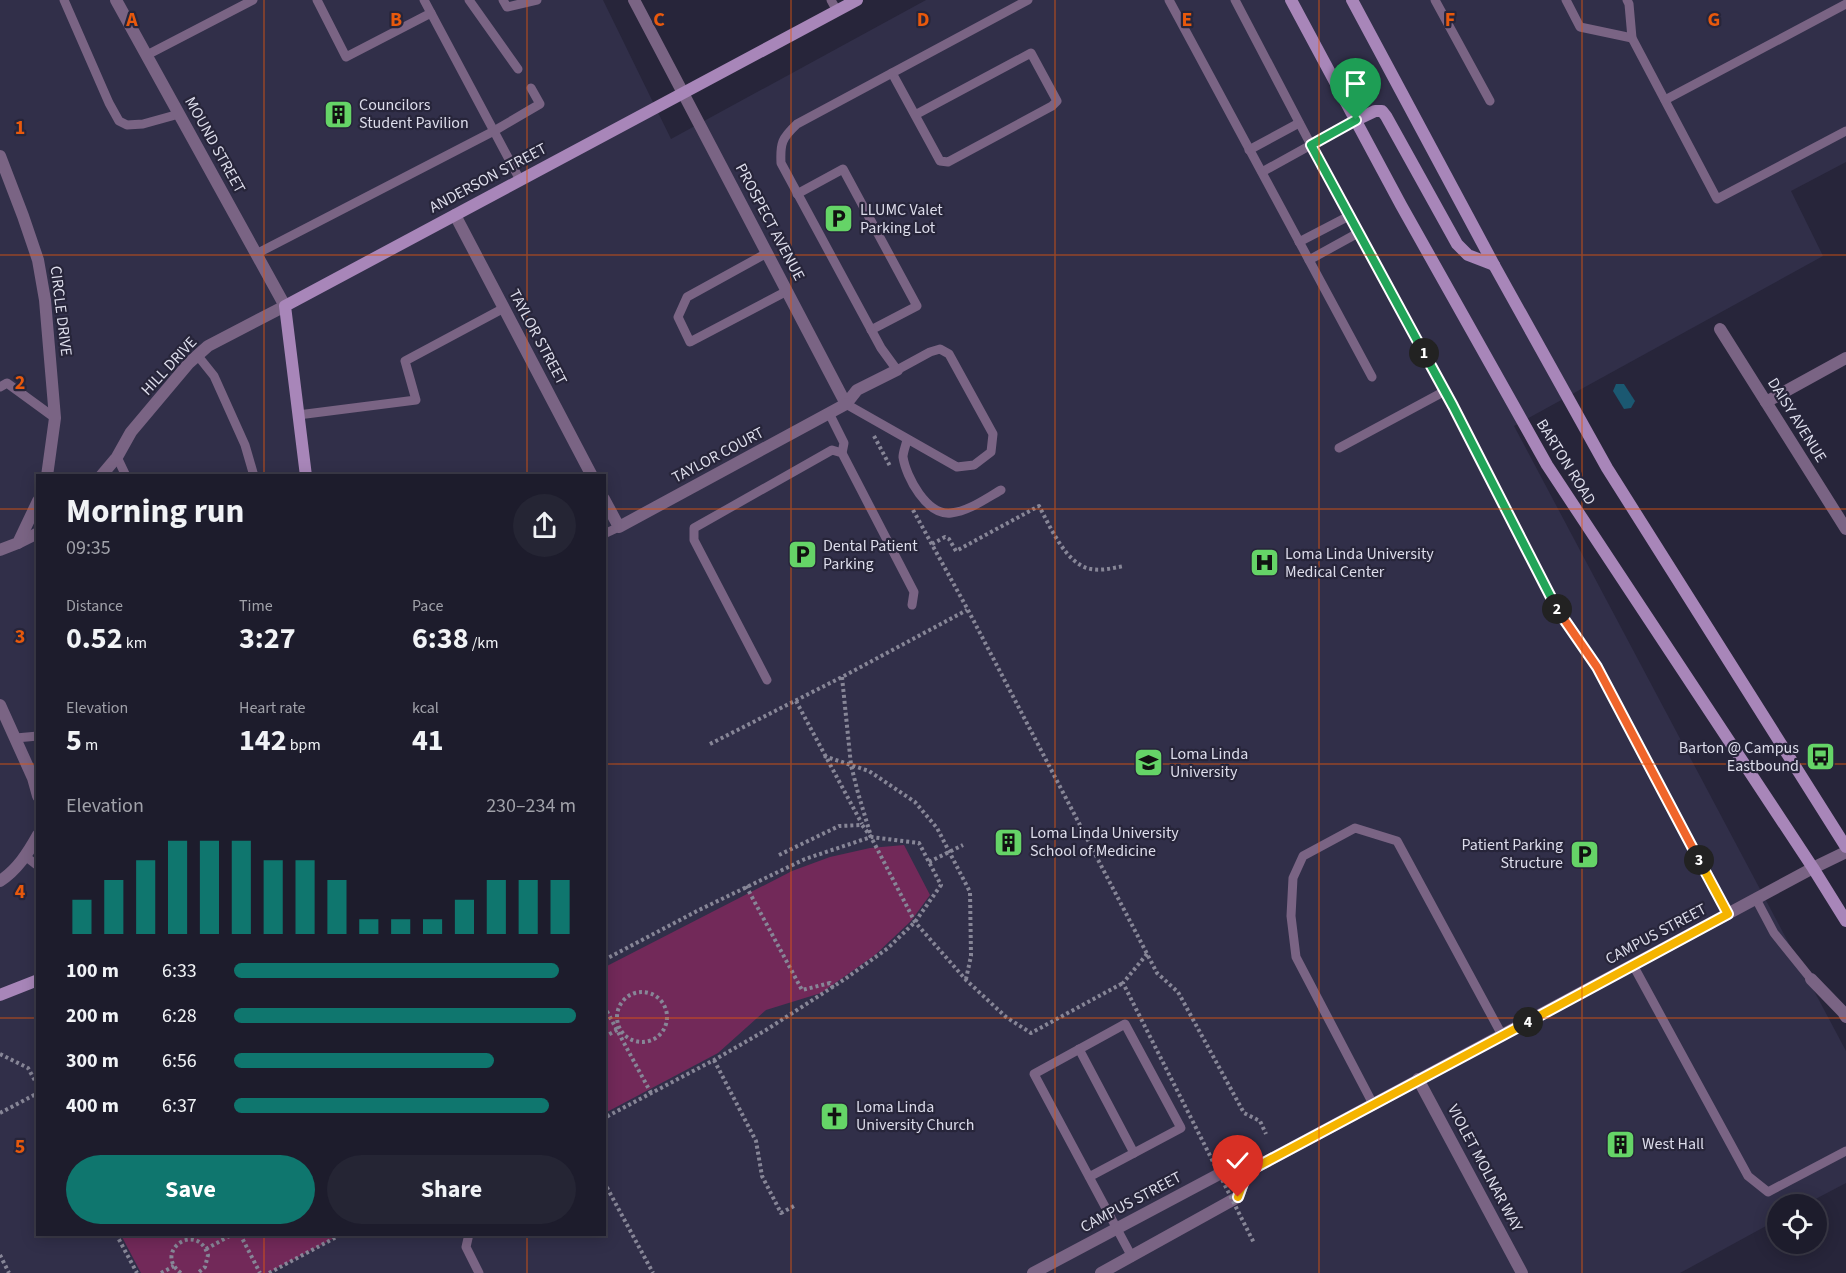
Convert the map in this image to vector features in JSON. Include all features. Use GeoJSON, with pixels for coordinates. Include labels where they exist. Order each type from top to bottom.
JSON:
{"type":"FeatureCollection","features":[{"type":"Feature","properties":{"kind":"main road","name":"ANDERSON STREET"},"geometry":{"type":"LineString","coordinates":[[285,306],[683,93],[834,6],[857,0]]}},
{"type":"Feature","properties":{"kind":"main road","name":"BARTON ROAD"},"geometry":{"type":"LineString","coordinates":[[1291,0],[1547,465],[1814,868],[1846,921]]}},
{"type":"Feature","properties":{"kind":"main road","name":"BARTON ROAD"},"geometry":{"type":"LineString","coordinates":[[1352,0],[1494,265],[1607,468],[1846,847]]}},
{"type":"Feature","properties":{"kind":"main road"},"geometry":{"type":"LineString","coordinates":[[1356,120],[1375,111],[1382,111],[1457,244],[1468,255],[1494,265]]}},
{"type":"Feature","properties":{"kind":"main road"},"geometry":{"type":"LineString","coordinates":[[285,306],[306,474]]}},
{"type":"Feature","properties":{"kind":"main road"},"geometry":{"type":"LineString","coordinates":[[0,995],[36,981]]}},
{"type":"Feature","properties":{"kind":"street","name":"MOUND STREET"},"geometry":{"type":"LineString","coordinates":[[116,0],[285,306]]}},
{"type":"Feature","properties":{"kind":"street","name":"PROSPECT AVENUE"},"geometry":{"type":"LineString","coordinates":[[634,0],[846,404]]}},
{"type":"Feature","properties":{"kind":"street","name":"CIRCLE DRIVE"},"geometry":{"type":"LineString","coordinates":[[0,156],[38,260],[45,300],[55,418],[47,474]]}},
{"type":"Feature","properties":{"kind":"street","name":"TAYLOR STREET"},"geometry":{"type":"LineString","coordinates":[[454,215],[591,474]]}},
{"type":"Feature","properties":{"kind":"street","name":"HILL DRIVE"},"geometry":{"type":"LineString","coordinates":[[102,474],[117,457],[131,432],[189,363],[208,346],[285,306]]}},
{"type":"Feature","properties":{"kind":"street","name":"DAISY AVENUE"},"geometry":{"type":"LineString","coordinates":[[1720,329],[1846,529]]}},
{"type":"Feature","properties":{"kind":"street"},"geometry":{"type":"LineString","coordinates":[[1766,402],[1846,358]]}},
{"type":"Feature","properties":{"kind":"street"},"geometry":{"type":"LineString","coordinates":[[846,404],[857,390],[897,370]]}},
{"type":"Feature","properties":{"kind":"street","name":"TAYLOR COURT"},"geometry":{"type":"LineString","coordinates":[[619,526],[846,404]]}},
{"type":"Feature","properties":{"kind":"street"},"geometry":{"type":"LineString","coordinates":[[606,503],[619,526]]}},
{"type":"Feature","properties":{"kind":"street"},"geometry":{"type":"LineString","coordinates":[[18,543],[36,505]]}},
{"type":"Feature","properties":{"kind":"street"},"geometry":{"type":"LineString","coordinates":[[0,550],[36,533]]}},
{"type":"Feature","properties":{"kind":"street"},"geometry":{"type":"LineString","coordinates":[[0,705],[36,789]]}},
{"type":"Feature","properties":{"kind":"street"},"geometry":{"type":"LineString","coordinates":[[0,881],[12,873],[36,838]]}},
{"type":"Feature","properties":{"kind":"street","name":"CAMPUS STREET"},"geometry":{"type":"LineString","coordinates":[[1033,1273],[1225,1171],[1247,1172],[1846,852]]}},
{"type":"Feature","properties":{"kind":"street"},"geometry":{"type":"LineString","coordinates":[[1811,979],[1846,1017]]}},
{"type":"Feature","properties":{"kind":"street","name":"VIOLET MOLNAR WAY"},"geometry":{"type":"LineString","coordinates":[[1418,1079],[1522,1273]]}},
{"type":"Feature","properties":{"kind":"street"},"geometry":{"type":"LineString","coordinates":[[1101,1273],[1238,1197],[1247,1172]]}},
{"type":"Feature","properties":{"kind":"lane"},"geometry":{"type":"LineString","coordinates":[[64,0],[119,121],[127,125],[143,124],[179,114]]}},
{"type":"Feature","properties":{"kind":"lane"},"geometry":{"type":"LineString","coordinates":[[147,55],[253,0]]}},
{"type":"Feature","properties":{"kind":"lane"},"geometry":{"type":"LineString","coordinates":[[317,0],[346,57],[431,13]]}},
{"type":"Feature","properties":{"kind":"lane"},"geometry":{"type":"LineString","coordinates":[[424,0],[520,180]]}},
{"type":"Feature","properties":{"kind":"lane"},"geometry":{"type":"LineString","coordinates":[[469,0],[518,69]]}},
{"type":"Feature","properties":{"kind":"lane"},"geometry":{"type":"LineString","coordinates":[[503,0],[507,6],[537,0]]}},
{"type":"Feature","properties":{"kind":"lane"},"geometry":{"type":"LineString","coordinates":[[846,404],[957,467],[974,465],[991,452],[993,434],[949,354],[940,349],[930,352],[897,370],[881,348],[781,163],[780,146],[785,135],[796,124],[1028,0]]}},
{"type":"Feature","properties":{"kind":"lane"},"geometry":{"type":"LineString","coordinates":[[1169,0],[1372,377]]}},
{"type":"Feature","properties":{"kind":"lane"},"geometry":{"type":"LineString","coordinates":[[1235,0],[1562,617],[1597,667],[1728,914]]}},
{"type":"Feature","properties":{"kind":"lane"},"geometry":{"type":"LineString","coordinates":[[1435,0],[1490,101]]}},
{"type":"Feature","properties":{"kind":"lane"},"geometry":{"type":"LineString","coordinates":[[1566,0],[1580,27],[1632,38]]}},
{"type":"Feature","properties":{"kind":"lane"},"geometry":{"type":"LineString","coordinates":[[1628,0],[1632,38],[1717,199],[1846,131]]}},
{"type":"Feature","properties":{"kind":"lane"},"geometry":{"type":"LineString","coordinates":[[1665,100],[1846,4]]}},
{"type":"Feature","properties":{"kind":"lane"},"geometry":{"type":"LineString","coordinates":[[892,73],[940,161],[943,162],[948,162],[1052,106],[1057,101],[1031,53],[915,115]]}},
{"type":"Feature","properties":{"kind":"lane"},"geometry":{"type":"LineString","coordinates":[[256,254],[494,131],[540,104],[531,88]]}},
{"type":"Feature","properties":{"kind":"lane"},"geometry":{"type":"LineString","coordinates":[[1262,172],[1356,120]]}},
{"type":"Feature","properties":{"kind":"lane"},"geometry":{"type":"LineString","coordinates":[[1249,150],[1299,123]]}},
{"type":"Feature","properties":{"kind":"lane"},"geometry":{"type":"LineString","coordinates":[[797,194],[843,169],[849,179],[917,306],[871,330]]}},
{"type":"Feature","properties":{"kind":"lane"},"geometry":{"type":"LineString","coordinates":[[1299,243],[1349,216]]}},
{"type":"Feature","properties":{"kind":"lane"},"geometry":{"type":"LineString","coordinates":[[1309,260],[1358,233]]}},
{"type":"Feature","properties":{"kind":"lane"},"geometry":{"type":"LineString","coordinates":[[767,253],[687,297],[678,317],[690,342],[787,291]]}},
{"type":"Feature","properties":{"kind":"lane"},"geometry":{"type":"LineString","coordinates":[[298,415],[416,400],[405,361],[504,308]]}},
{"type":"Feature","properties":{"kind":"lane"},"geometry":{"type":"LineString","coordinates":[[198,356],[214,376],[245,445],[253,474]]}},
{"type":"Feature","properties":{"kind":"lane"},"geometry":{"type":"LineString","coordinates":[[0,387],[7,383],[55,418]]}},
{"type":"Feature","properties":{"kind":"lane"},"geometry":{"type":"LineString","coordinates":[[1339,448],[1444,391]]}},
{"type":"Feature","properties":{"kind":"lane"},"geometry":{"type":"LineString","coordinates":[[829,414],[844,443],[842,453],[914,592],[912,604]]}},
{"type":"Feature","properties":{"kind":"lane"},"geometry":{"type":"LineString","coordinates":[[907,440],[903,455],[907,472],[920,496],[931,508],[948,514],[966,509],[1001,490]]}},
{"type":"Feature","properties":{"kind":"lane"},"geometry":{"type":"LineString","coordinates":[[767,680],[694,540],[694,528],[832,450],[842,453]]}},
{"type":"Feature","properties":{"kind":"lane"},"geometry":{"type":"LineString","coordinates":[[117,457],[125,474]]}},
{"type":"Feature","properties":{"kind":"lane","name":"TAYLOR COURT"},"geometry":{"type":"LineString","coordinates":[[606,533],[619,526]]}},
{"type":"Feature","properties":{"kind":"lane"},"geometry":{"type":"LineString","coordinates":[[16,738],[36,736]]}},
{"type":"Feature","properties":{"kind":"lane"},"geometry":{"type":"LineString","coordinates":[[1373,1104],[1296,957],[1291,916],[1293,878],[1303,856],[1355,828],[1397,841],[1502,1035]]}},
{"type":"Feature","properties":{"kind":"lane"},"geometry":{"type":"LineString","coordinates":[[25,856],[36,864]]}},
{"type":"Feature","properties":{"kind":"lane"},"geometry":{"type":"LineString","coordinates":[[1756,899],[1774,933],[1811,979]]}},
{"type":"Feature","properties":{"kind":"lane"},"geometry":{"type":"LineString","coordinates":[[1633,965],[1748,1176],[1768,1192],[1846,1151]]}},
{"type":"Feature","properties":{"kind":"lane"},"geometry":{"type":"LineString","coordinates":[[1089,1177],[1181,1128],[1125,1024],[1034,1074],[1089,1177],[1117,1228],[1132,1257]]}},
{"type":"Feature","properties":{"kind":"lane"},"geometry":{"type":"LineString","coordinates":[[1079,1049],[1134,1153]]}},
{"type":"Feature","properties":{"kind":"lane"},"geometry":{"type":"LineString","coordinates":[[469,1236],[466,1247],[479,1273]]}},
{"type":"Feature","properties":{"kind":"path"},"geometry":{"type":"LineString","coordinates":[[873,436],[895,475]]}},
{"type":"Feature","properties":{"kind":"path"},"geometry":{"type":"LineString","coordinates":[[910,505],[968,610],[1157,973],[1178,992],[1244,1113],[1260,1121],[1266,1134]]}},
{"type":"Feature","properties":{"kind":"path"},"geometry":{"type":"LineString","coordinates":[[932,544],[945,537],[949,538],[956,551],[1039,506],[1060,543],[1075,563],[1090,569],[1124,566]]}},
{"type":"Feature","properties":{"kind":"path"},"geometry":{"type":"LineString","coordinates":[[710,744],[968,610]]}},
{"type":"Feature","properties":{"kind":"path"},"geometry":{"type":"LineString","coordinates":[[842,677],[851,765],[871,837]]}},
{"type":"Feature","properties":{"kind":"path"},"geometry":{"type":"LineString","coordinates":[[796,701],[915,922],[966,980],[1006,1017],[1030,1033],[1123,983],[1147,954]]}},
{"type":"Feature","properties":{"kind":"path"},"geometry":{"type":"LineString","coordinates":[[824,756],[869,771],[915,802],[938,828],[970,892],[971,956],[966,980]]}},
{"type":"Feature","properties":{"kind":"path"},"geometry":{"type":"LineString","coordinates":[[780,855],[839,826],[862,825]]}},
{"type":"Feature","properties":{"kind":"path"},"geometry":{"type":"LineString","coordinates":[[606,959],[746,886],[805,859],[871,837],[919,843],[941,885],[915,922],[888,948],[833,988],[714,1060],[606,1117]]}},
{"type":"Feature","properties":{"kind":"path"},"geometry":{"type":"LineString","coordinates":[[930,862],[963,845]]}},
{"type":"Feature","properties":{"kind":"path"},"geometry":{"type":"LineString","coordinates":[[746,886],[802,990],[830,983],[833,988]]}},
{"type":"Feature","properties":{"kind":"path"},"geometry":{"type":"LineString","coordinates":[[1123,983],[1254,1243]]}},
{"type":"Feature","properties":{"kind":"path"},"geometry":{"type":"LineString","coordinates":[[640,992],[656,996],[662,1002],[667,1017],[665,1025],[655,1038],[647,1041],[631,1040],[618,1029],[620,1005],[625,998],[640,992]]}},
{"type":"Feature","properties":{"kind":"path"},"geometry":{"type":"LineString","coordinates":[[606,1009],[651,1093]]}},
{"type":"Feature","properties":{"kind":"path"},"geometry":{"type":"LineString","coordinates":[[606,1036],[618,1029]]}},
{"type":"Feature","properties":{"kind":"path"},"geometry":{"type":"LineString","coordinates":[[0,1054],[28,1068],[36,1082]]}},
{"type":"Feature","properties":{"kind":"path"},"geometry":{"type":"LineString","coordinates":[[714,1060],[756,1141],[762,1176],[781,1213],[794,1206]]}},
{"type":"Feature","properties":{"kind":"path"},"geometry":{"type":"LineString","coordinates":[[31,1073],[36,1071]]}},
{"type":"Feature","properties":{"kind":"path"},"geometry":{"type":"LineString","coordinates":[[0,1113],[36,1094]]}},
{"type":"Feature","properties":{"kind":"path"},"geometry":{"type":"LineString","coordinates":[[606,1186],[653,1273]]}},
{"type":"Feature","properties":{"kind":"path"},"geometry":{"type":"LineString","coordinates":[[117,1236],[137,1273]]}},
{"type":"Feature","properties":{"kind":"path"},"geometry":{"type":"LineString","coordinates":[[206,1249],[229,1236]]}},
{"type":"Feature","properties":{"kind":"path"},"geometry":{"type":"LineString","coordinates":[[241,1236],[260,1273]]}},
{"type":"Feature","properties":{"kind":"path"},"geometry":{"type":"LineString","coordinates":[[269,1273],[338,1236]]}},
{"type":"Feature","properties":{"kind":"path"},"geometry":{"type":"LineString","coordinates":[[181,1273],[174,1266],[171,1255],[181,1241],[186,1239],[197,1241],[206,1249],[205,1267],[198,1273]]}},
{"type":"Feature","properties":{"kind":"path"},"geometry":{"type":"LineString","coordinates":[[0,1255],[9,1273]]}},
{"type":"Feature","properties":{"kind":"path"},"geometry":{"type":"LineString","coordinates":[[161,1273],[174,1266]]}},
{"type":"Feature","properties":{"kind":"shaded area","name":"Loma Linda University"},"geometry":{"type":"Polygon","coordinates":[[[0,0],[603,0],[671,139],[926,0],[1846,0],[1846,162],[1791,191],[1823,256],[1514,426],[1846,1051],[1846,1183],[1825,1194],[1767,1194],[1767,1225],[1680,1273],[0,1273],[0,0]]]}},
{"type":"Feature","properties":{"kind":"shaded area"},"geometry":{"type":"Polygon","coordinates":[[[904,845],[930,895],[911,921],[875,955],[821,993],[766,1010],[718,1053],[606,1112],[606,966],[792,871],[830,857],[870,848],[904,845]]]}},
{"type":"Feature","properties":{"kind":"shaded area"},"geometry":{"type":"Polygon","coordinates":[[[122,1236],[338,1236],[268,1273],[141,1273],[122,1236]]]}},
{"type":"Feature","properties":{"kind":"water"},"geometry":{"type":"Polygon","coordinates":[[[1616,384],[1624,384],[1635,401],[1631,408],[1624,409],[1613,391],[1616,384]]]}},
{"type":"Feature","properties":{"kind":"place","name":"Councilors Student Pavilion"},"geometry":{"type":"Point","coordinates":[338,114]}},
{"type":"Feature","properties":{"kind":"place","name":"LLUMC Valet Parking Lot"},"geometry":{"type":"Point","coordinates":[839,219]}},
{"type":"Feature","properties":{"kind":"place","name":"Dental Patient Parking"},"geometry":{"type":"Point","coordinates":[802,555]}},
{"type":"Feature","properties":{"kind":"place","name":"Loma Linda University Medical Center"},"geometry":{"type":"Point","coordinates":[1264,563]}},
{"type":"Feature","properties":{"kind":"place","name":"Barton @ Campus Eastbound"},"geometry":{"type":"Point","coordinates":[1820,757]}},
{"type":"Feature","properties":{"kind":"place","name":"Loma Linda University"},"geometry":{"type":"Point","coordinates":[1149,763]}},
{"type":"Feature","properties":{"kind":"place","name":"Loma Linda University School of Medicine"},"geometry":{"type":"Point","coordinates":[1009,842]}},
{"type":"Feature","properties":{"kind":"place","name":"Patient Parking Structure"},"geometry":{"type":"Point","coordinates":[1584,854]}},
{"type":"Feature","properties":{"kind":"place","name":"Loma Linda University Church"},"geometry":{"type":"Point","coordinates":[835,1116]}},
{"type":"Feature","properties":{"kind":"place","name":"West Hall"},"geometry":{"type":"Point","coordinates":[1621,1144]}},
{"type":"Feature","properties":{"kind":"route"},"geometry":{"type":"LineString","coordinates":[[1238,1197],[1247,1172],[1728,914],[1597,667],[1562,617],[1453,406],[1311,145],[1356,120]]}}]}
